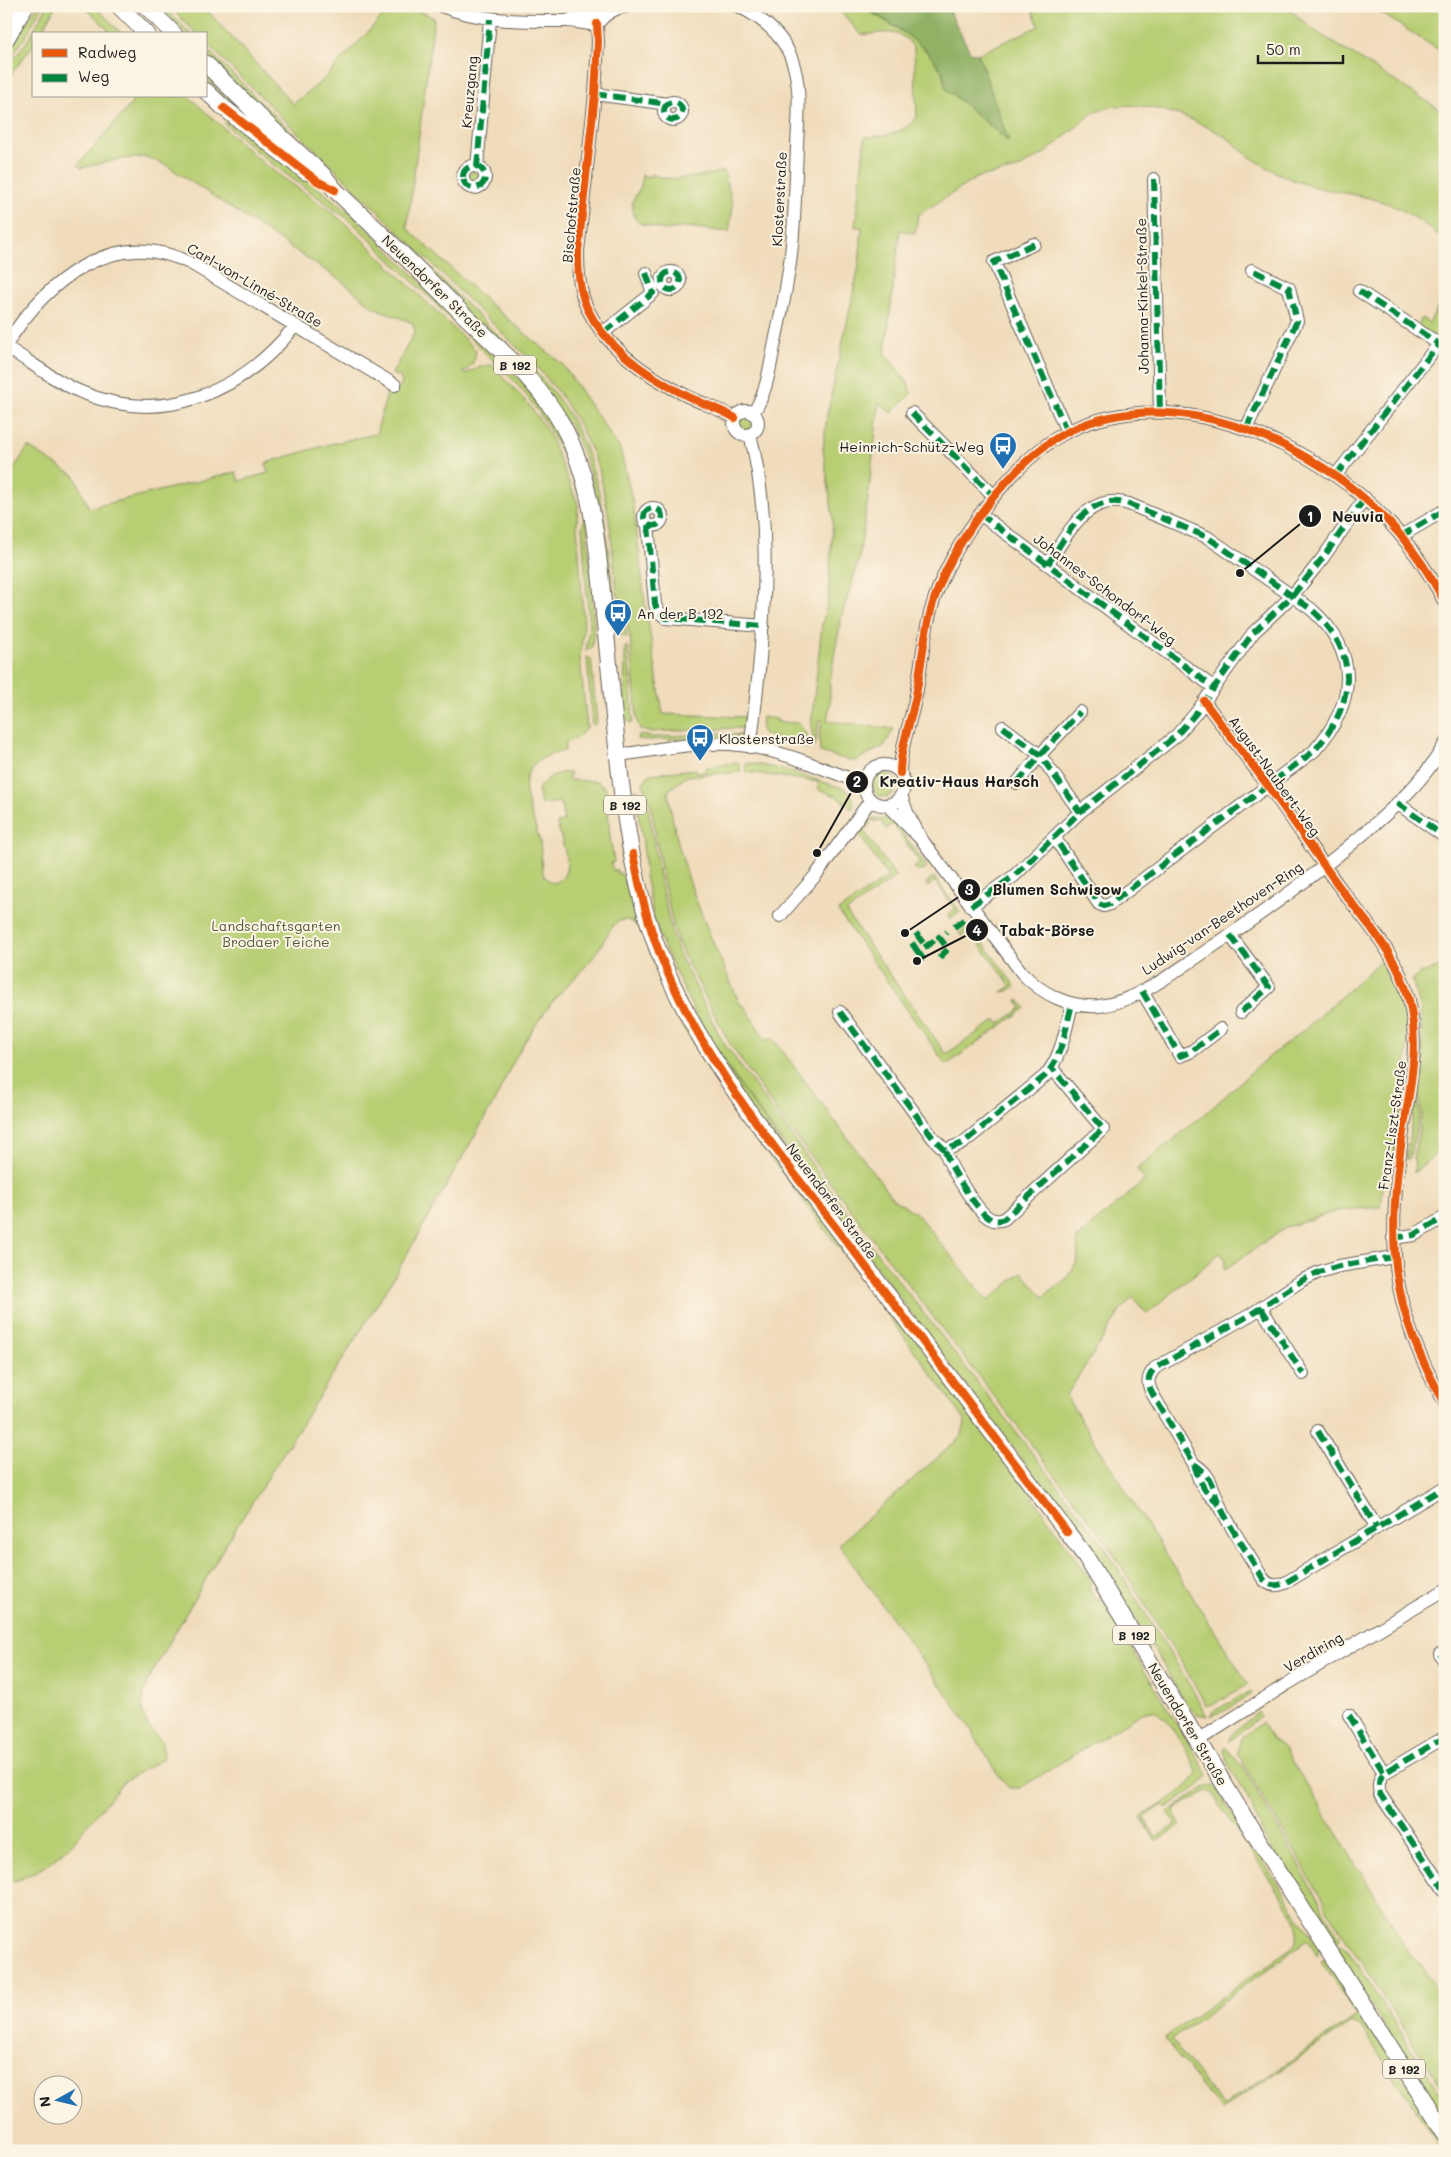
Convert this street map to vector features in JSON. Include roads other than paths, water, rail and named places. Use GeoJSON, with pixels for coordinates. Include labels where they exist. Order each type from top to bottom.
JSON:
{"type":"FeatureCollection","features":[{"type":"Feature","properties":{"kind":"main road"},"geometry":{"type":"LineString","coordinates":[[6,38],[26,6]]}},
{"type":"Feature","properties":{"kind":"main road"},"geometry":{"type":"LineString","coordinates":[[119,6],[145,32]]}},
{"type":"Feature","properties":{"kind":"main road"},"geometry":{"type":"LineString","coordinates":[[146,6],[172,32]]}},
{"type":"Feature","properties":{"kind":"main road","name":"Neuendorfer Straße"},"geometry":{"type":"LineString","coordinates":[[208,66],[269,126],[323,175],[335,190],[524,374],[542,394],[563,427],[582,471],[590,499],[627,819],[645,911],[671,981],[705,1046],[724,1077],[1086,1557],[1197,1741],[1338,1967],[1445,2133]]}},
{"type":"Feature","properties":{"kind":"main road","name":"Neuendorfer Straße"},"geometry":{"type":"LineString","coordinates":[[208,93],[224,108],[310,175],[335,190]]}},
{"type":"Feature","properties":{"kind":"street"},"geometry":{"type":"LineString","coordinates":[[440,6],[490,19],[541,22],[569,20],[588,12],[606,14]]}},
{"type":"Feature","properties":{"kind":"street"},"geometry":{"type":"LineString","coordinates":[[569,20],[588,25],[597,24],[606,14],[614,9],[628,6]]}},
{"type":"Feature","properties":{"kind":"street","name":"Klosterstraße"},"geometry":{"type":"LineString","coordinates":[[738,6],[757,16],[771,27],[784,42],[796,74],[799,99],[794,210],[787,282],[768,373],[759,405],[753,413],[758,425],[750,434],[758,476],[765,548],[763,626],[750,747]]}},
{"type":"Feature","properties":{"kind":"street","name":"Kreuzgang"},"geometry":{"type":"LineString","coordinates":[[477,167],[490,19]]}},
{"type":"Feature","properties":{"kind":"street","name":"Bischofstraße"},"geometry":{"type":"LineString","coordinates":[[597,24],[598,42],[595,94],[578,268],[588,308],[604,332],[628,357],[667,386],[736,418]]}},
{"type":"Feature","properties":{"kind":"street"},"geometry":{"type":"LineString","coordinates":[[595,94],[668,104]]}},
{"type":"Feature","properties":{"kind":"street","name":"Johanna-Kinkel-Straße"},"geometry":{"type":"LineString","coordinates":[[1154,179],[1160,411]]}},
{"type":"Feature","properties":{"kind":"street"},"geometry":{"type":"LineString","coordinates":[[1034,244],[994,262],[1067,432]]}},
{"type":"Feature","properties":{"kind":"street","name":"Carl-von-Linné-Straße"},"geometry":{"type":"LineString","coordinates":[[6,346],[39,301],[71,273],[103,257],[134,251],[152,251],[178,257],[395,385]]}},
{"type":"Feature","properties":{"kind":"street"},"geometry":{"type":"LineString","coordinates":[[1246,429],[1297,321],[1290,288],[1252,270]]}},
{"type":"Feature","properties":{"kind":"street"},"geometry":{"type":"LineString","coordinates":[[604,332],[658,289],[646,273]]}},
{"type":"Feature","properties":{"kind":"street"},"geometry":{"type":"LineString","coordinates":[[1336,475],[1441,346],[1359,292]]}},
{"type":"Feature","properties":{"kind":"street"},"geometry":{"type":"LineString","coordinates":[[6,346],[66,386],[82,393],[136,406],[153,405],[200,397],[234,382],[270,354],[296,326]]}},
{"type":"Feature","properties":{"kind":"street"},"geometry":{"type":"LineString","coordinates":[[750,434],[743,434],[736,430],[736,418],[745,411],[753,413]]}},
{"type":"Feature","properties":{"kind":"street","name":"Ludwig-van-Beethoven-Ring"},"geometry":{"type":"LineString","coordinates":[[1445,602],[1427,572],[1401,536],[1365,498],[1336,475],[1290,448],[1246,429],[1190,415],[1160,411],[1113,415],[1067,432],[1028,460],[994,496],[960,544],[944,574],[931,608],[915,702],[900,773],[904,784],[901,796],[906,812],[922,840],[1022,973],[1046,993],[1072,1004],[1098,1006],[1110,1004],[1142,991],[1230,935],[1325,866],[1397,804],[1419,779],[1445,744]]}},
{"type":"Feature","properties":{"kind":"street"},"geometry":{"type":"LineString","coordinates":[[912,413],[994,496]]}},
{"type":"Feature","properties":{"kind":"street"},"geometry":{"type":"LineString","coordinates":[[971,906],[1014,876],[1080,812],[1176,736],[1204,702],[1253,633],[1293,595],[1322,559],[1365,498]]}},
{"type":"Feature","properties":{"kind":"street"},"geometry":{"type":"LineString","coordinates":[[1048,564],[1078,520],[1087,511],[1101,503],[1118,501],[1148,511],[1207,537],[1293,595],[1326,622],[1337,638],[1344,656],[1347,675],[1346,694],[1340,716],[1329,734],[1314,751],[1110,904],[1104,906],[1099,904],[1054,837]]}},
{"type":"Feature","properties":{"kind":"street"},"geometry":{"type":"LineString","coordinates":[[1401,536],[1445,510]]}},
{"type":"Feature","properties":{"kind":"street","name":"Johannes-Schondorf-Weg"},"geometry":{"type":"LineString","coordinates":[[980,514],[1213,687]]}},
{"type":"Feature","properties":{"kind":"street"},"geometry":{"type":"LineString","coordinates":[[648,525],[655,604],[661,615],[666,618],[763,626]]}},
{"type":"Feature","properties":{"kind":"street","name":"August-Naubert-Weg"},"geometry":{"type":"LineString","coordinates":[[1204,702],[1268,785],[1325,866]]}},
{"type":"Feature","properties":{"kind":"street"},"geometry":{"type":"LineString","coordinates":[[1017,783],[1080,712]]}},
{"type":"Feature","properties":{"kind":"street","name":"Ludwig-van-Beethoven-Ring"},"geometry":{"type":"LineString","coordinates":[[886,764],[909,725]]}},
{"type":"Feature","properties":{"kind":"street"},"geometry":{"type":"LineString","coordinates":[[1003,727],[1040,755],[1080,812]]}},
{"type":"Feature","properties":{"kind":"street"},"geometry":{"type":"LineString","coordinates":[[619,755],[718,744],[750,747],[812,764],[846,776],[863,788],[870,801],[880,805],[894,803],[901,796]]}},
{"type":"Feature","properties":{"kind":"street"},"geometry":{"type":"LineString","coordinates":[[812,764],[855,770],[870,769],[886,764],[892,766],[900,773]]}},
{"type":"Feature","properties":{"kind":"street"},"geometry":{"type":"LineString","coordinates":[[863,788],[865,776],[870,769]]}},
{"type":"Feature","properties":{"kind":"street"},"geometry":{"type":"LineString","coordinates":[[780,916],[816,874],[870,801]]}},
{"type":"Feature","properties":{"kind":"street"},"geometry":{"type":"LineString","coordinates":[[1397,804],[1445,837]]}},
{"type":"Feature","properties":{"kind":"street","name":"Ludwig-van-Beethoven-Ring"},"geometry":{"type":"LineString","coordinates":[[886,805],[922,840]]}},
{"type":"Feature","properties":{"kind":"street","name":"Franz-Liszt-Straße"},"geometry":{"type":"LineString","coordinates":[[1325,866],[1391,958],[1405,985],[1410,1001],[1414,1032],[1414,1057],[1397,1176],[1393,1238],[1394,1257],[1399,1290],[1409,1327],[1422,1361],[1445,1403]]}},
{"type":"Feature","properties":{"kind":"street"},"geometry":{"type":"LineString","coordinates":[[1230,935],[1269,987],[1241,1012]]}},
{"type":"Feature","properties":{"kind":"street"},"geometry":{"type":"LineString","coordinates":[[1142,991],[1180,1056],[1192,1051],[1221,1030]]}},
{"type":"Feature","properties":{"kind":"street"},"geometry":{"type":"LineString","coordinates":[[945,1150],[964,1143],[1045,1076],[1052,1068],[1061,1046],[1072,1004]]}},
{"type":"Feature","properties":{"kind":"street"},"geometry":{"type":"LineString","coordinates":[[840,1012],[933,1138],[945,1150],[952,1169],[985,1215],[994,1220],[1004,1219],[1104,1128],[1052,1068]]}},
{"type":"Feature","properties":{"kind":"street"},"geometry":{"type":"LineString","coordinates":[[1393,1238],[1414,1235],[1445,1217]]}},
{"type":"Feature","properties":{"kind":"street"},"geometry":{"type":"LineString","coordinates":[[1394,1257],[1339,1266],[1301,1281],[1261,1308],[1155,1368],[1149,1377],[1148,1383],[1194,1464],[1205,1490],[1219,1504],[1266,1583],[1273,1586],[1285,1583],[1445,1487]]}},
{"type":"Feature","properties":{"kind":"street"},"geometry":{"type":"LineString","coordinates":[[1261,1308],[1303,1374]]}},
{"type":"Feature","properties":{"kind":"street"},"geometry":{"type":"LineString","coordinates":[[1318,1431],[1378,1528]]}},
{"type":"Feature","properties":{"kind":"street","name":"Verdiring"},"geometry":{"type":"LineString","coordinates":[[1197,1741],[1287,1684],[1445,1590]]}},
{"type":"Feature","properties":{"kind":"street"},"geometry":{"type":"LineString","coordinates":[[1349,1715],[1384,1773]]}},
{"type":"Feature","properties":{"kind":"street"},"geometry":{"type":"LineString","coordinates":[[1445,1737],[1384,1773],[1379,1780],[1378,1787],[1380,1794],[1445,1891]]}},
{"type":"Feature","properties":{"kind":"place","name":"Heinrich-Schütz-Weg"},"geometry":{"type":"Point","coordinates":[1003,470]}},
{"type":"Feature","properties":{"kind":"place","name":"Neuvia"},"geometry":{"type":"Point","coordinates":[1240,573]}},
{"type":"Feature","properties":{"kind":"place","name":"An der B 192"},"geometry":{"type":"Point","coordinates":[618,637]}},
{"type":"Feature","properties":{"kind":"place","name":"Klosterstraße"},"geometry":{"type":"Point","coordinates":[700,762]}},
{"type":"Feature","properties":{"kind":"place","name":"Kreativ-Haus Harsch"},"geometry":{"type":"Point","coordinates":[817,853]}},
{"type":"Feature","properties":{"kind":"place","name":"Blumen Schwisow"},"geometry":{"type":"Point","coordinates":[905,933]}},
{"type":"Feature","properties":{"kind":"place","name":"Tabak-Börse"},"geometry":{"type":"Point","coordinates":[917,961]}},
{"type":"Feature","properties":{"kind":"park label","name":"Landschaftsgarten Brodaer Teiche"},"geometry":{"type":"Point","coordinates":[276,934]}}]}
